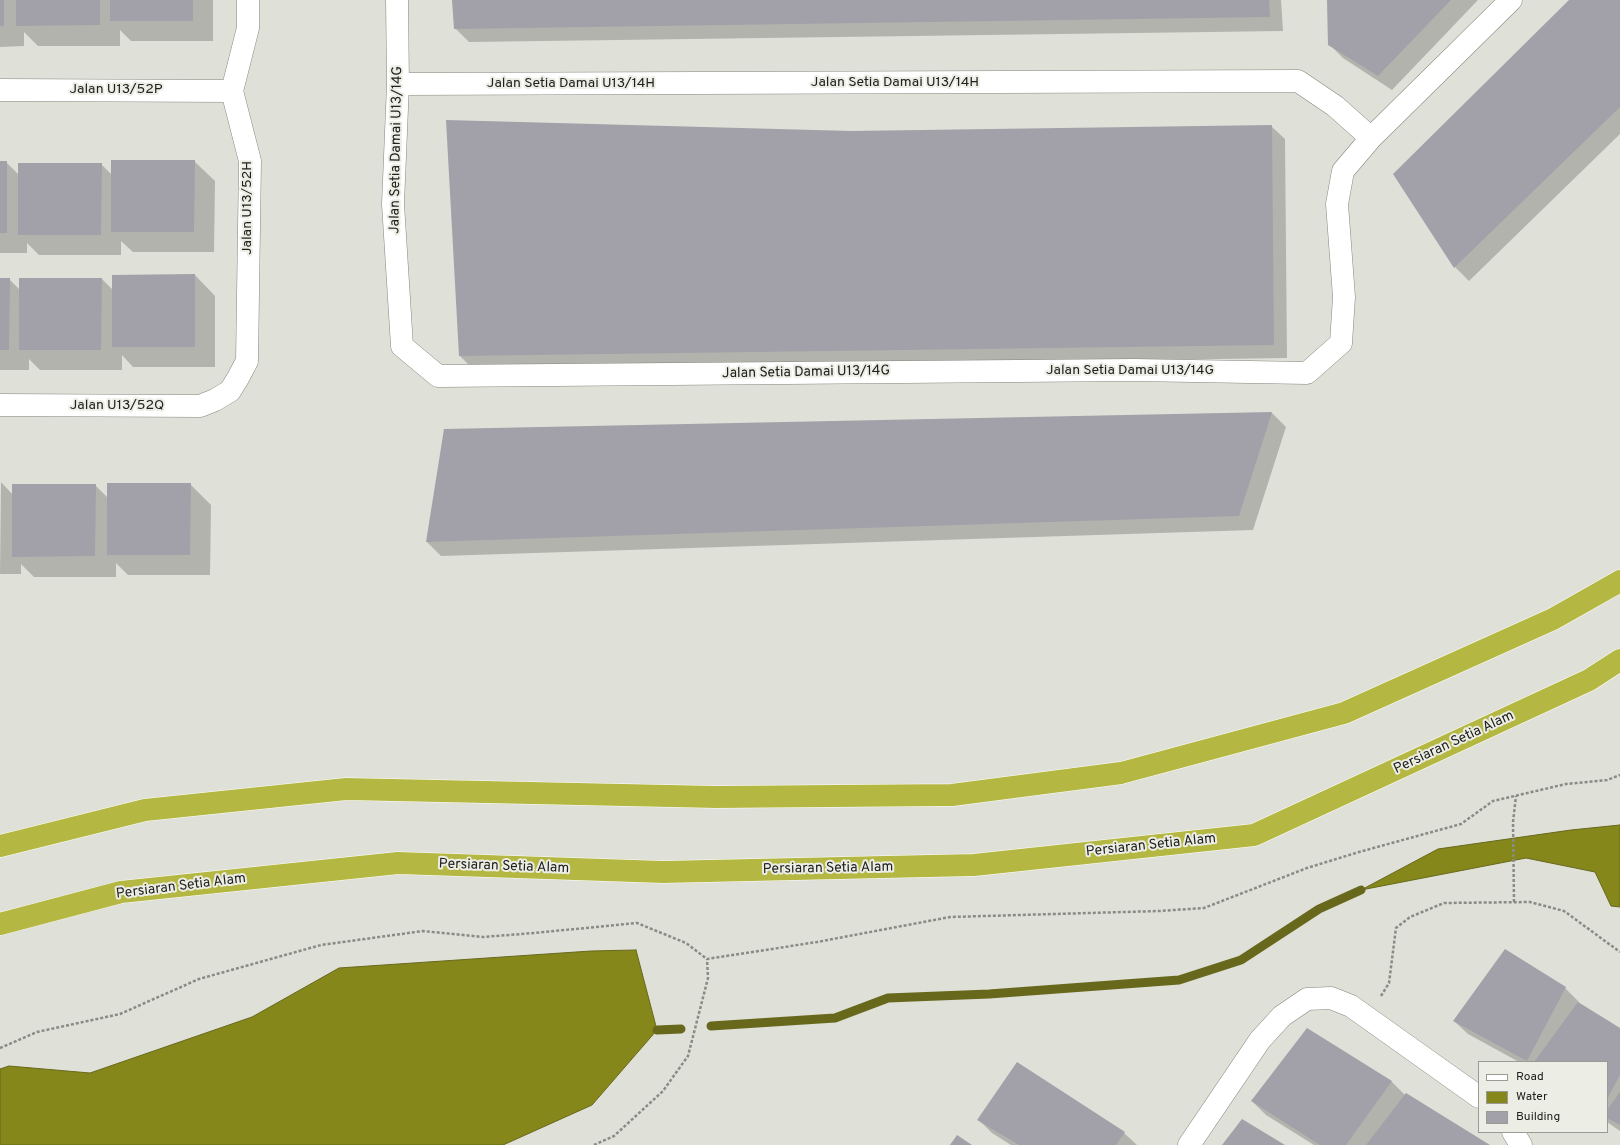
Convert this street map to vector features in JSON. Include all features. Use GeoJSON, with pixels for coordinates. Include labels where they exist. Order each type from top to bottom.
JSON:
{"type":"FeatureCollection","features":[{"type":"Feature","properties":{"kind":"highway"},"geometry":{"type":"LineString","coordinates":[[1553,619],[1620,570]]}},
{"type":"Feature","properties":{"kind":"highway"},"geometry":{"type":"LineString","coordinates":[[0,846],[145,810],[346,789],[716,797],[952,796],[1121,773],[1344,713],[1553,619],[1620,581]]}},
{"type":"Feature","properties":{"kind":"highway","name":"Persiaran Setia Alam"},"geometry":{"type":"LineString","coordinates":[[0,924],[121,892],[398,863],[664,872],[974,865],[1254,835],[1589,680],[1620,660]]}},
{"type":"Feature","properties":{"kind":"street","name":"Jalan U13/52H"},"geometry":{"type":"LineString","coordinates":[[230,391],[247,361],[250,162],[232,91],[248,28],[248,0]]}},
{"type":"Feature","properties":{"kind":"street","name":"Jalan Setia Damai U13/14G"},"geometry":{"type":"LineString","coordinates":[[397,0],[398,84],[393,204],[402,346],[438,376],[1134,370],[1307,373],[1340,343],[1344,297],[1336,204],[1343,172],[1372,138],[1511,0]]}},
{"type":"Feature","properties":{"kind":"street","name":"Jalan Setia Damai U13/14H"},"geometry":{"type":"LineString","coordinates":[[398,84],[1298,81],[1335,106],[1372,138]]}},
{"type":"Feature","properties":{"kind":"street","name":"Jalan U13/52P"},"geometry":{"type":"LineString","coordinates":[[0,90],[232,91]]}},
{"type":"Feature","properties":{"kind":"street","name":"Jalan U13/52Q"},"geometry":{"type":"LineString","coordinates":[[0,405],[200,406],[215,400],[230,391]]}},
{"type":"Feature","properties":{"kind":"street"},"geometry":{"type":"LineString","coordinates":[[1189,1145],[1260,1040],[1282,1016],[1307,999],[1331,998],[1351,1006],[1478,1096]]}},
{"type":"Feature","properties":{"kind":"street"},"geometry":{"type":"LineString","coordinates":[[1514,1133],[1521,1145]]}},
{"type":"Feature","properties":{"kind":"path"},"geometry":{"type":"LineString","coordinates":[[0,1048],[37,1032],[120,1014],[199,979],[320,945],[423,931],[482,937],[534,934],[637,923],[686,943],[707,959],[950,917],[1159,911],[1204,908],[1307,868],[1461,824],[1493,801],[1566,784],[1607,780],[1620,775]]}},
{"type":"Feature","properties":{"kind":"path"},"geometry":{"type":"LineString","coordinates":[[1514,902],[1513,822],[1516,796]]}},
{"type":"Feature","properties":{"kind":"path"},"geometry":{"type":"LineString","coordinates":[[1368,1019],[1389,982],[1396,928],[1410,917],[1444,903],[1530,902],[1564,911],[1620,952]]}},
{"type":"Feature","properties":{"kind":"path"},"geometry":{"type":"LineString","coordinates":[[594,1145],[614,1136],[663,1091],[688,1056],[708,978],[707,959]]}},
{"type":"Feature","properties":{"kind":"water"},"geometry":{"type":"Polygon","coordinates":[[[1620,825],[1620,907],[1611,906],[1595,872],[1526,858],[1361,890],[1438,849],[1571,830],[1620,825]]]}},
{"type":"Feature","properties":{"kind":"water"},"geometry":{"type":"Polygon","coordinates":[[[636,950],[657,1030],[592,1105],[503,1145],[0,1145],[0,1069],[9,1066],[90,1073],[252,1017],[339,968],[591,951],[636,950]]]}},
{"type":"Feature","properties":{"kind":"building"},"geometry":{"type":"Polygon","coordinates":[[[0,0],[4,0],[4,26],[0,26],[0,0]]]}},
{"type":"Feature","properties":{"kind":"building"},"geometry":{"type":"Polygon","coordinates":[[[16,0],[100,0],[100,25],[16,26],[16,0]]]}},
{"type":"Feature","properties":{"kind":"building"},"geometry":{"type":"Polygon","coordinates":[[[110,0],[193,0],[193,21],[110,21],[110,0]]]}},
{"type":"Feature","properties":{"kind":"building"},"geometry":{"type":"Polygon","coordinates":[[[452,0],[1269,0],[1270,17],[454,29],[452,0]]]}},
{"type":"Feature","properties":{"kind":"building"},"geometry":{"type":"Polygon","coordinates":[[[1327,0],[1451,0],[1378,76],[1328,45],[1327,0]]]}},
{"type":"Feature","properties":{"kind":"building"},"geometry":{"type":"Polygon","coordinates":[[[1569,0],[1620,0],[1620,107],[1454,268],[1393,174],[1569,0]]]}},
{"type":"Feature","properties":{"kind":"building"},"geometry":{"type":"Polygon","coordinates":[[[446,120],[851,131],[1272,125],[1274,345],[459,356],[446,120]]]}},
{"type":"Feature","properties":{"kind":"building"},"geometry":{"type":"Polygon","coordinates":[[[111,160],[195,160],[194,232],[111,232],[111,160]]]}},
{"type":"Feature","properties":{"kind":"building"},"geometry":{"type":"Polygon","coordinates":[[[0,161],[7,161],[7,233],[0,233],[0,161]]]}},
{"type":"Feature","properties":{"kind":"building"},"geometry":{"type":"Polygon","coordinates":[[[18,163],[102,163],[101,235],[18,235],[18,163]]]}},
{"type":"Feature","properties":{"kind":"building"},"geometry":{"type":"Polygon","coordinates":[[[195,274],[195,347],[112,347],[112,275],[195,274]]]}},
{"type":"Feature","properties":{"kind":"building"},"geometry":{"type":"Polygon","coordinates":[[[0,278],[10,278],[9,350],[0,350],[0,278]]]}},
{"type":"Feature","properties":{"kind":"building"},"geometry":{"type":"Polygon","coordinates":[[[19,278],[102,278],[101,350],[19,350],[19,278]]]}},
{"type":"Feature","properties":{"kind":"building"},"geometry":{"type":"Polygon","coordinates":[[[1272,412],[1239,516],[426,542],[444,429],[1272,412]]]}},
{"type":"Feature","properties":{"kind":"building"},"geometry":{"type":"Polygon","coordinates":[[[107,483],[191,483],[190,555],[107,555],[107,483]]]}},
{"type":"Feature","properties":{"kind":"building"},"geometry":{"type":"Polygon","coordinates":[[[12,484],[96,484],[95,556],[12,557],[12,484]]]}},
{"type":"Feature","properties":{"kind":"building"},"geometry":{"type":"Polygon","coordinates":[[[1505,949],[1566,987],[1527,1061],[1453,1021],[1505,949]]]}},
{"type":"Feature","properties":{"kind":"building"},"geometry":{"type":"Polygon","coordinates":[[[1578,1002],[1620,1028],[1620,1075],[1608,1097],[1608,1061],[1535,1061],[1578,1002]]]}},
{"type":"Feature","properties":{"kind":"building"},"geometry":{"type":"Polygon","coordinates":[[[1307,1028],[1392,1081],[1346,1145],[1320,1145],[1251,1101],[1307,1028]]]}},
{"type":"Feature","properties":{"kind":"building"},"geometry":{"type":"Polygon","coordinates":[[[1017,1062],[1125,1132],[1116,1145],[1019,1145],[977,1120],[1017,1062]]]}},
{"type":"Feature","properties":{"kind":"building"},"geometry":{"type":"Polygon","coordinates":[[[1620,1092],[1620,1125],[1608,1119],[1608,1109],[1620,1092]]]}},
{"type":"Feature","properties":{"kind":"building"},"geometry":{"type":"Polygon","coordinates":[[[1406,1093],[1490,1145],[1366,1145],[1406,1093]]]}},
{"type":"Feature","properties":{"kind":"building"},"geometry":{"type":"Polygon","coordinates":[[[1242,1119],[1285,1145],[1222,1145],[1242,1119]]]}},
{"type":"Feature","properties":{"kind":"building"},"geometry":{"type":"Polygon","coordinates":[[[957,1135],[972,1145],[950,1145],[957,1135]]]}},
{"type":"Feature","properties":{"kind":"waterway"},"geometry":{"type":"LineString","coordinates":[[711,1026],[835,1018],[888,998],[989,994],[1179,980],[1241,960],[1319,909],[1361,890]]}},
{"type":"Feature","properties":{"kind":"waterway"},"geometry":{"type":"LineString","coordinates":[[657,1030],[681,1029]]}}]}
